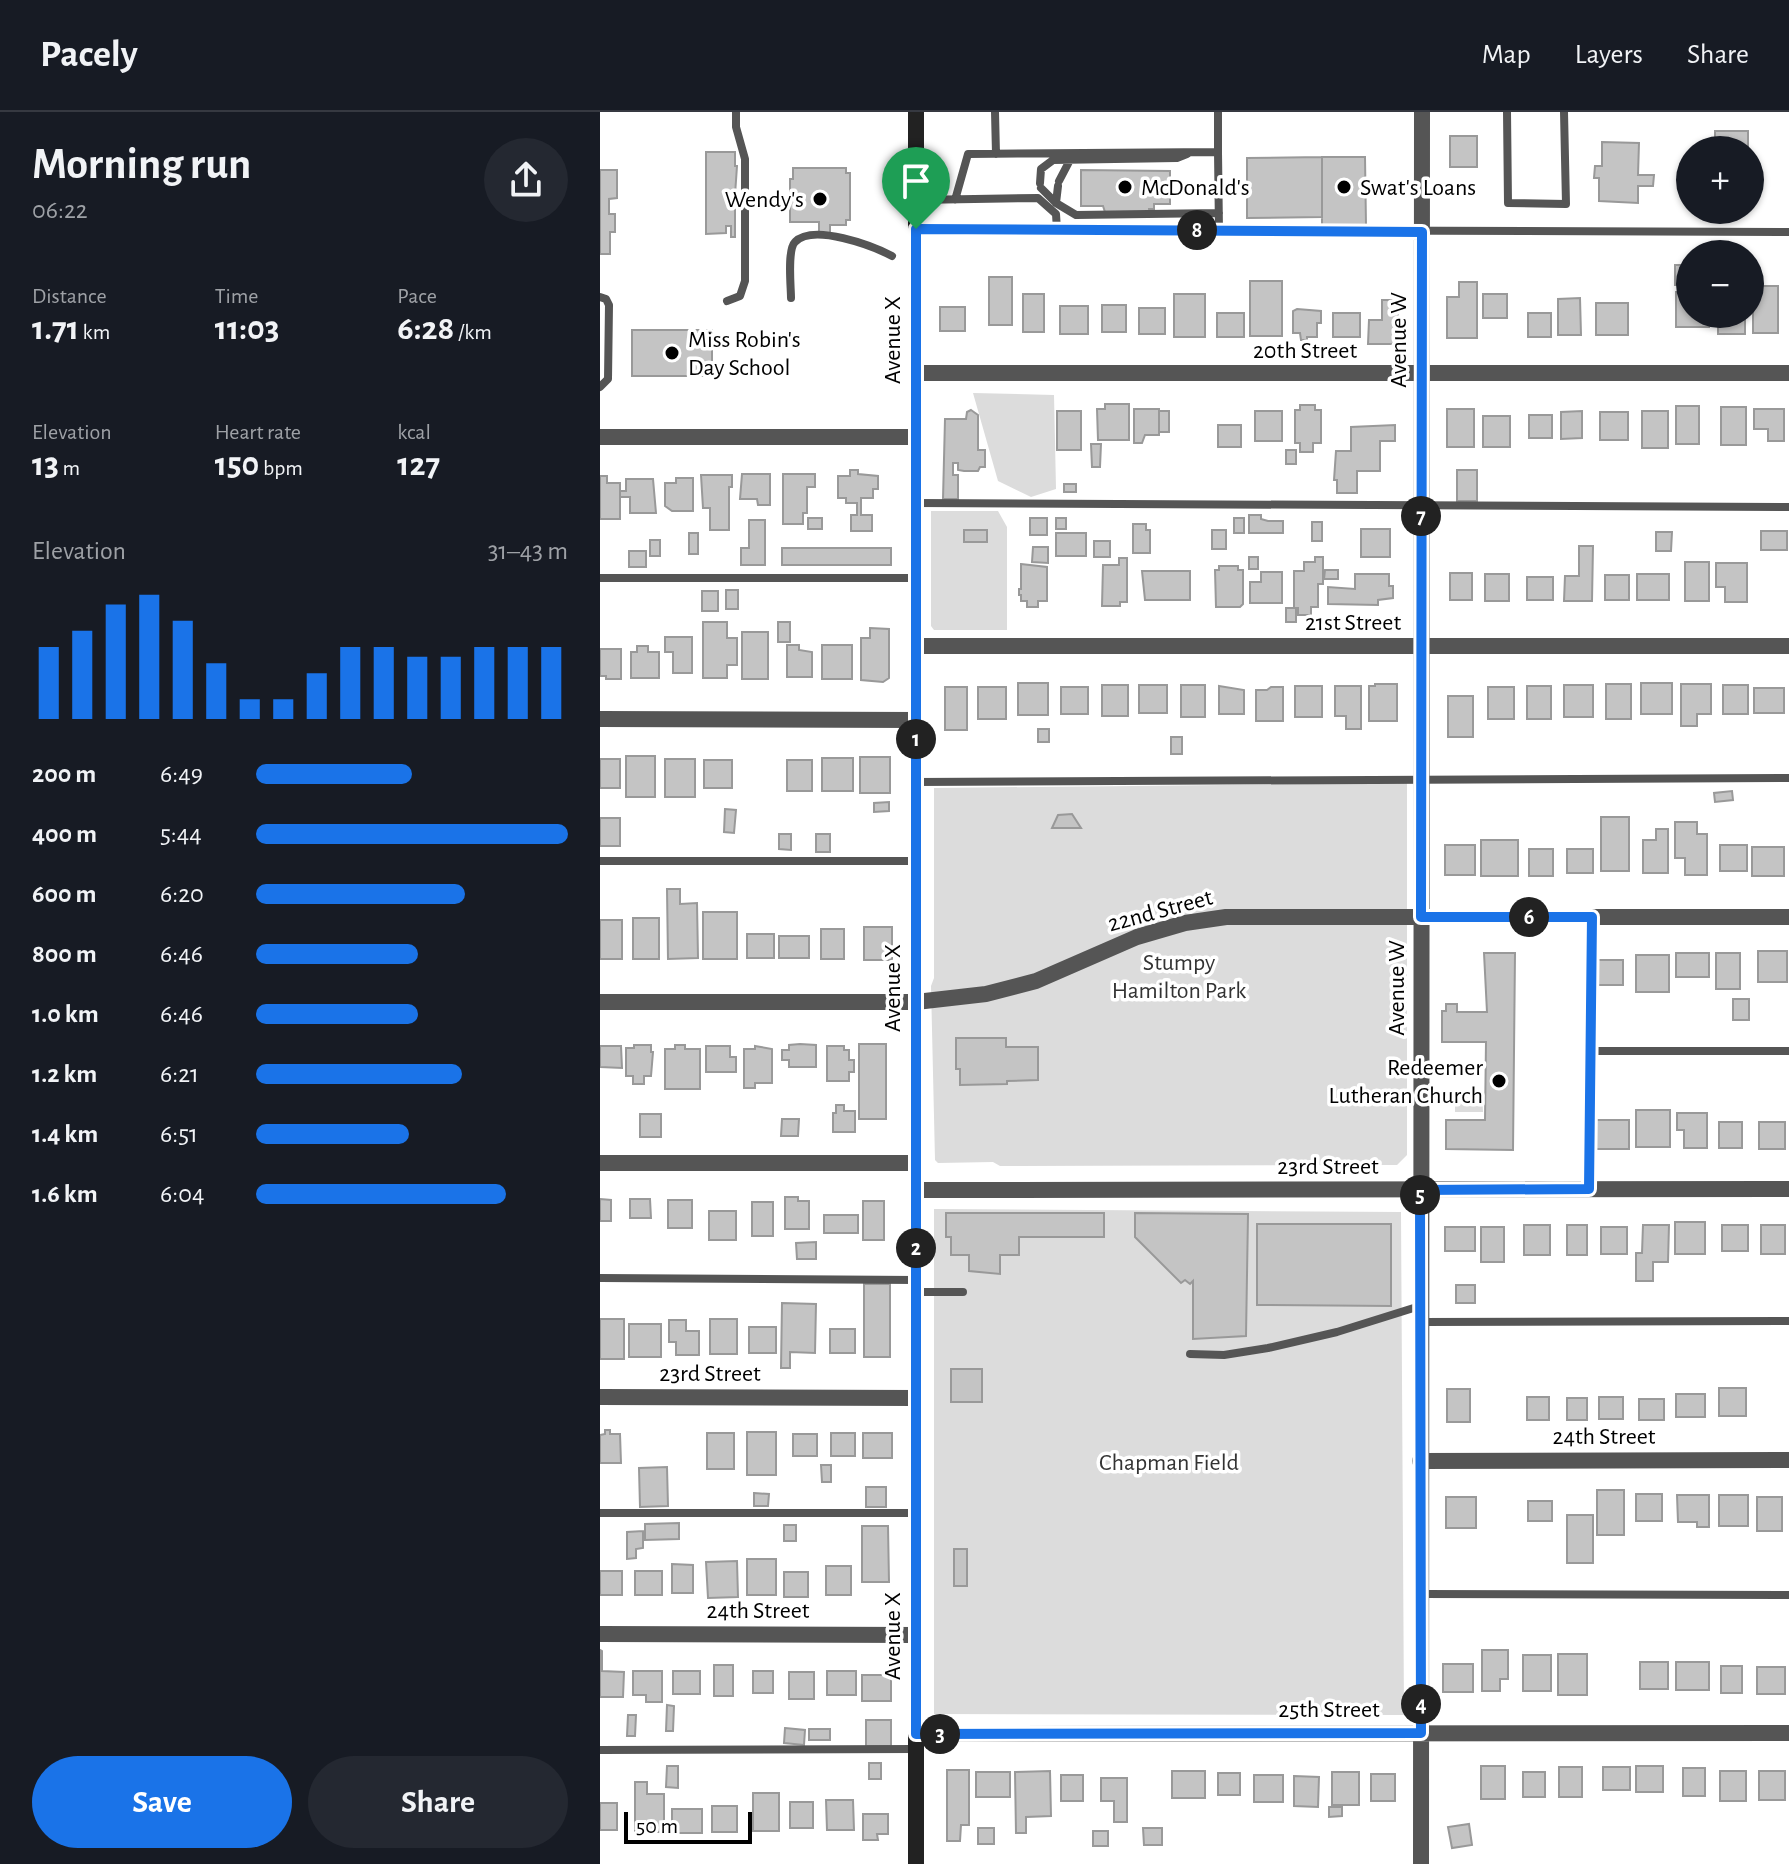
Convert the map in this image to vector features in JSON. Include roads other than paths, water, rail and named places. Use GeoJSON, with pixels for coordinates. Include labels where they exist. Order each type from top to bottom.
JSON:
{"type":"FeatureCollection","features":[{"type":"Feature","properties":{"kind":"street","name":"Avenue X"},"geometry":{"type":"LineString","coordinates":[[916,112],[916,1864]]}},
{"type":"Feature","properties":{"kind":"street","name":"Avenue W"},"geometry":{"type":"LineString","coordinates":[[1421,1864],[1422,112]]}},
{"type":"Feature","properties":{"kind":"street","name":"20th Street"},"geometry":{"type":"LineString","coordinates":[[916,373],[1789,373]]}},
{"type":"Feature","properties":{"kind":"street"},"geometry":{"type":"LineString","coordinates":[[600,437],[916,437]]}},
{"type":"Feature","properties":{"kind":"street","name":"21st Street"},"geometry":{"type":"LineString","coordinates":[[916,646],[1789,646]]}},
{"type":"Feature","properties":{"kind":"street"},"geometry":{"type":"LineString","coordinates":[[600,719],[916,720]]}},
{"type":"Feature","properties":{"kind":"street","name":"22nd Street"},"geometry":{"type":"LineString","coordinates":[[600,1002],[916,1002],[986,994],[1036,981],[1137,937],[1185,923],[1226,917],[1789,917]]}},
{"type":"Feature","properties":{"kind":"street"},"geometry":{"type":"LineString","coordinates":[[600,1163],[916,1163]]}},
{"type":"Feature","properties":{"kind":"street","name":"23rd Street"},"geometry":{"type":"LineString","coordinates":[[916,1190],[1789,1189]]}},
{"type":"Feature","properties":{"kind":"street","name":"23rd Street"},"geometry":{"type":"LineString","coordinates":[[600,1397],[916,1398]]}},
{"type":"Feature","properties":{"kind":"street","name":"24th Street"},"geometry":{"type":"LineString","coordinates":[[1420,1461],[1789,1460]]}},
{"type":"Feature","properties":{"kind":"street","name":"24th Street"},"geometry":{"type":"LineString","coordinates":[[600,1634],[916,1635]]}},
{"type":"Feature","properties":{"kind":"street","name":"25th Street"},"geometry":{"type":"LineString","coordinates":[[916,1742],[1421,1733],[1789,1733]]}},
{"type":"Feature","properties":{"kind":"lane"},"geometry":{"type":"LineString","coordinates":[[727,301],[740,296],[745,281],[745,159],[736,127],[736,112]]}},
{"type":"Feature","properties":{"kind":"lane"},"geometry":{"type":"LineString","coordinates":[[995,112],[996,154]]}},
{"type":"Feature","properties":{"kind":"lane"},"geometry":{"type":"LineString","coordinates":[[1218,112],[1219,231]]}},
{"type":"Feature","properties":{"kind":"lane"},"geometry":{"type":"LineString","coordinates":[[1507,112],[1508,203],[1566,204],[1564,112]]}},
{"type":"Feature","properties":{"kind":"lane"},"geometry":{"type":"LineString","coordinates":[[1192,152],[1177,158],[1053,160],[1041,169],[1041,185],[1056,203],[1076,215],[1219,213]]}},
{"type":"Feature","properties":{"kind":"lane"},"geometry":{"type":"LineString","coordinates":[[955,200],[968,154],[1218,152]]}},
{"type":"Feature","properties":{"kind":"lane"},"geometry":{"type":"LineString","coordinates":[[1056,203],[1059,184],[1070,160]]}},
{"type":"Feature","properties":{"kind":"lane"},"geometry":{"type":"LineString","coordinates":[[916,200],[1038,198],[1056,214],[1057,230]]}},
{"type":"Feature","properties":{"kind":"lane"},"geometry":{"type":"LineString","coordinates":[[916,229],[1789,232]]}},
{"type":"Feature","properties":{"kind":"lane"},"geometry":{"type":"LineString","coordinates":[[791,298],[792,247],[805,237],[849,238],[892,256]]}},
{"type":"Feature","properties":{"kind":"lane"},"geometry":{"type":"LineString","coordinates":[[600,297],[606,299],[609,305],[608,379],[600,387]]}},
{"type":"Feature","properties":{"kind":"lane"},"geometry":{"type":"LineString","coordinates":[[916,503],[1789,507]]}},
{"type":"Feature","properties":{"kind":"lane"},"geometry":{"type":"LineString","coordinates":[[600,578],[916,578]]}},
{"type":"Feature","properties":{"kind":"lane"},"geometry":{"type":"LineString","coordinates":[[916,782],[1789,778]]}},
{"type":"Feature","properties":{"kind":"lane"},"geometry":{"type":"LineString","coordinates":[[600,861],[916,861]]}},
{"type":"Feature","properties":{"kind":"lane"},"geometry":{"type":"LineString","coordinates":[[1589,1189],[1592,917]]}},
{"type":"Feature","properties":{"kind":"lane"},"geometry":{"type":"LineString","coordinates":[[1591,1051],[1789,1051]]}},
{"type":"Feature","properties":{"kind":"lane"},"geometry":{"type":"LineString","coordinates":[[600,1278],[916,1286],[963,1292]]}},
{"type":"Feature","properties":{"kind":"lane"},"geometry":{"type":"LineString","coordinates":[[1190,1354],[1224,1355],[1268,1348],[1420,1314],[1789,1321]]}},
{"type":"Feature","properties":{"kind":"lane"},"geometry":{"type":"LineString","coordinates":[[600,1513],[916,1513]]}},
{"type":"Feature","properties":{"kind":"lane"},"geometry":{"type":"LineString","coordinates":[[1420,1594],[1789,1595]]}},
{"type":"Feature","properties":{"kind":"lane"},"geometry":{"type":"LineString","coordinates":[[600,1750],[916,1742]]}},
{"type":"Feature","properties":{"kind":"place","name":"McDonald's"},"geometry":{"type":"Point","coordinates":[1125,187]}},
{"type":"Feature","properties":{"kind":"place","name":"Swat's Loans"},"geometry":{"type":"Point","coordinates":[1344,187]}},
{"type":"Feature","properties":{"kind":"place","name":"Wendy's"},"geometry":{"type":"Point","coordinates":[820,199]}},
{"type":"Feature","properties":{"kind":"place","name":"Miss Robin's Day School"},"geometry":{"type":"Point","coordinates":[672,353]}},
{"type":"Feature","properties":{"kind":"place","name":"Redeemer Lutheran Church"},"geometry":{"type":"Point","coordinates":[1499,1081]}},
{"type":"Feature","properties":{"kind":"park label","name":"Stumpy Hamilton Park"},"geometry":{"type":"Point","coordinates":[1179,976]}},
{"type":"Feature","properties":{"kind":"park label","name":"Chapman Field"},"geometry":{"type":"Point","coordinates":[1169,1462]}}]}
